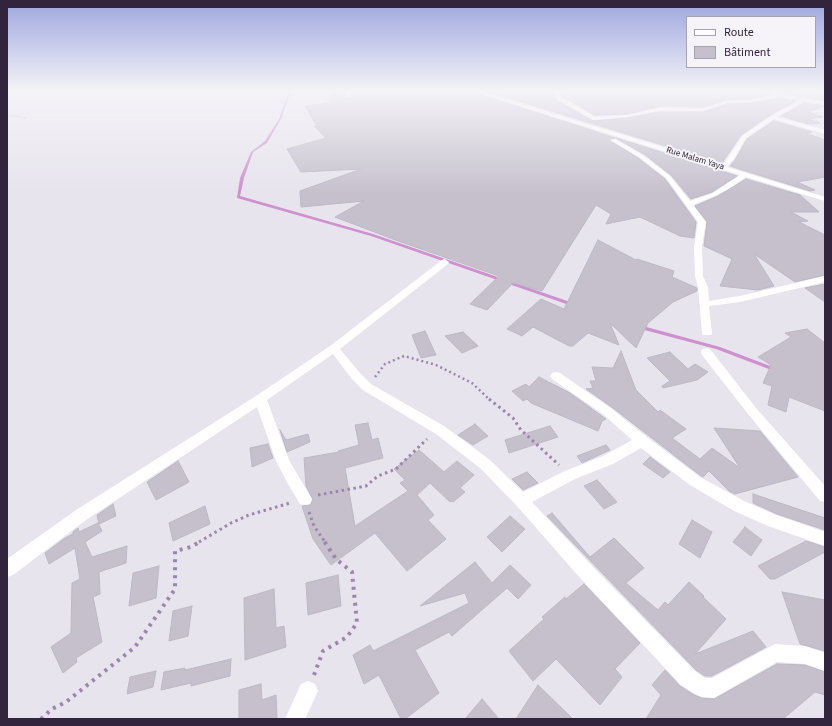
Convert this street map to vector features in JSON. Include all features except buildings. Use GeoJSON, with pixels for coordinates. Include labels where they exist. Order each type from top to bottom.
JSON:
{"type":"FeatureCollection","features":[{"type":"Feature","properties":{"kind":"street","name":"Rue Malam Yaya"},"geometry":{"type":"LineString","coordinates":[[580,125],[825,199]]}},
{"type":"Feature","properties":{"kind":"street"},"geometry":{"type":"LineString","coordinates":[[723,168],[731,159],[740,142],[762,125]]}},
{"type":"Feature","properties":{"kind":"street"},"geometry":{"type":"LineString","coordinates":[[800,125],[825,132]]}},
{"type":"Feature","properties":{"kind":"street"},"geometry":{"type":"LineString","coordinates":[[604,132],[606,136],[620,142],[654,165],[668,177],[690,204],[702,222],[698,246],[699,276],[703,287],[707,333]]}},
{"type":"Feature","properties":{"kind":"street"},"geometry":{"type":"LineString","coordinates":[[690,204],[716,194],[744,175]]}},
{"type":"Feature","properties":{"kind":"street"},"geometry":{"type":"LineString","coordinates":[[7,569],[81,515],[260,400],[334,348],[407,293],[445,262]]}},
{"type":"Feature","properties":{"kind":"street"},"geometry":{"type":"LineString","coordinates":[[705,304],[740,299],[825,279]]}},
{"type":"Feature","properties":{"kind":"street"},"geometry":{"type":"LineString","coordinates":[[334,348],[356,376],[367,387],[440,430],[485,464],[521,500],[587,573],[688,678],[702,687],[714,688],[775,653],[804,656],[825,662]]}},
{"type":"Feature","properties":{"kind":"street"},"geometry":{"type":"LineString","coordinates":[[706,352],[752,411],[825,496]]}},
{"type":"Feature","properties":{"kind":"street"},"geometry":{"type":"LineString","coordinates":[[556,376],[602,408],[642,441],[695,481],[739,506],[773,521],[825,539]]}},
{"type":"Feature","properties":{"kind":"street"},"geometry":{"type":"LineString","coordinates":[[260,400],[283,461],[305,499]]}},
{"type":"Feature","properties":{"kind":"street"},"geometry":{"type":"LineString","coordinates":[[521,500],[570,475],[608,460],[642,441]]}},
{"type":"Feature","properties":{"kind":"street"},"geometry":{"type":"LineString","coordinates":[[296,719],[308,691]]}},
{"type":"Feature","properties":{"kind":"path"},"geometry":{"type":"LineString","coordinates":[[367,387],[385,364],[404,356],[436,365],[472,383],[496,406],[513,418],[521,430],[570,475]]}},
{"type":"Feature","properties":{"kind":"path"},"geometry":{"type":"LineString","coordinates":[[41,719],[52,709],[66,702],[135,647],[175,590],[175,551],[191,547],[231,523],[249,515],[305,499],[366,486],[378,476],[396,468],[416,448],[440,430]]}},
{"type":"Feature","properties":{"kind":"path"},"geometry":{"type":"LineString","coordinates":[[305,499],[314,526],[336,559],[352,572],[358,623],[347,637],[323,651],[308,691]]}},
{"type":"Feature","properties":{"kind":"waterway"},"geometry":{"type":"LineString","coordinates":[[276,125],[266,142],[252,152],[242,178],[238,197],[372,235],[574,305]]}},
{"type":"Feature","properties":{"kind":"waterway"},"geometry":{"type":"LineString","coordinates":[[639,327],[718,348],[776,370]]}}]}
